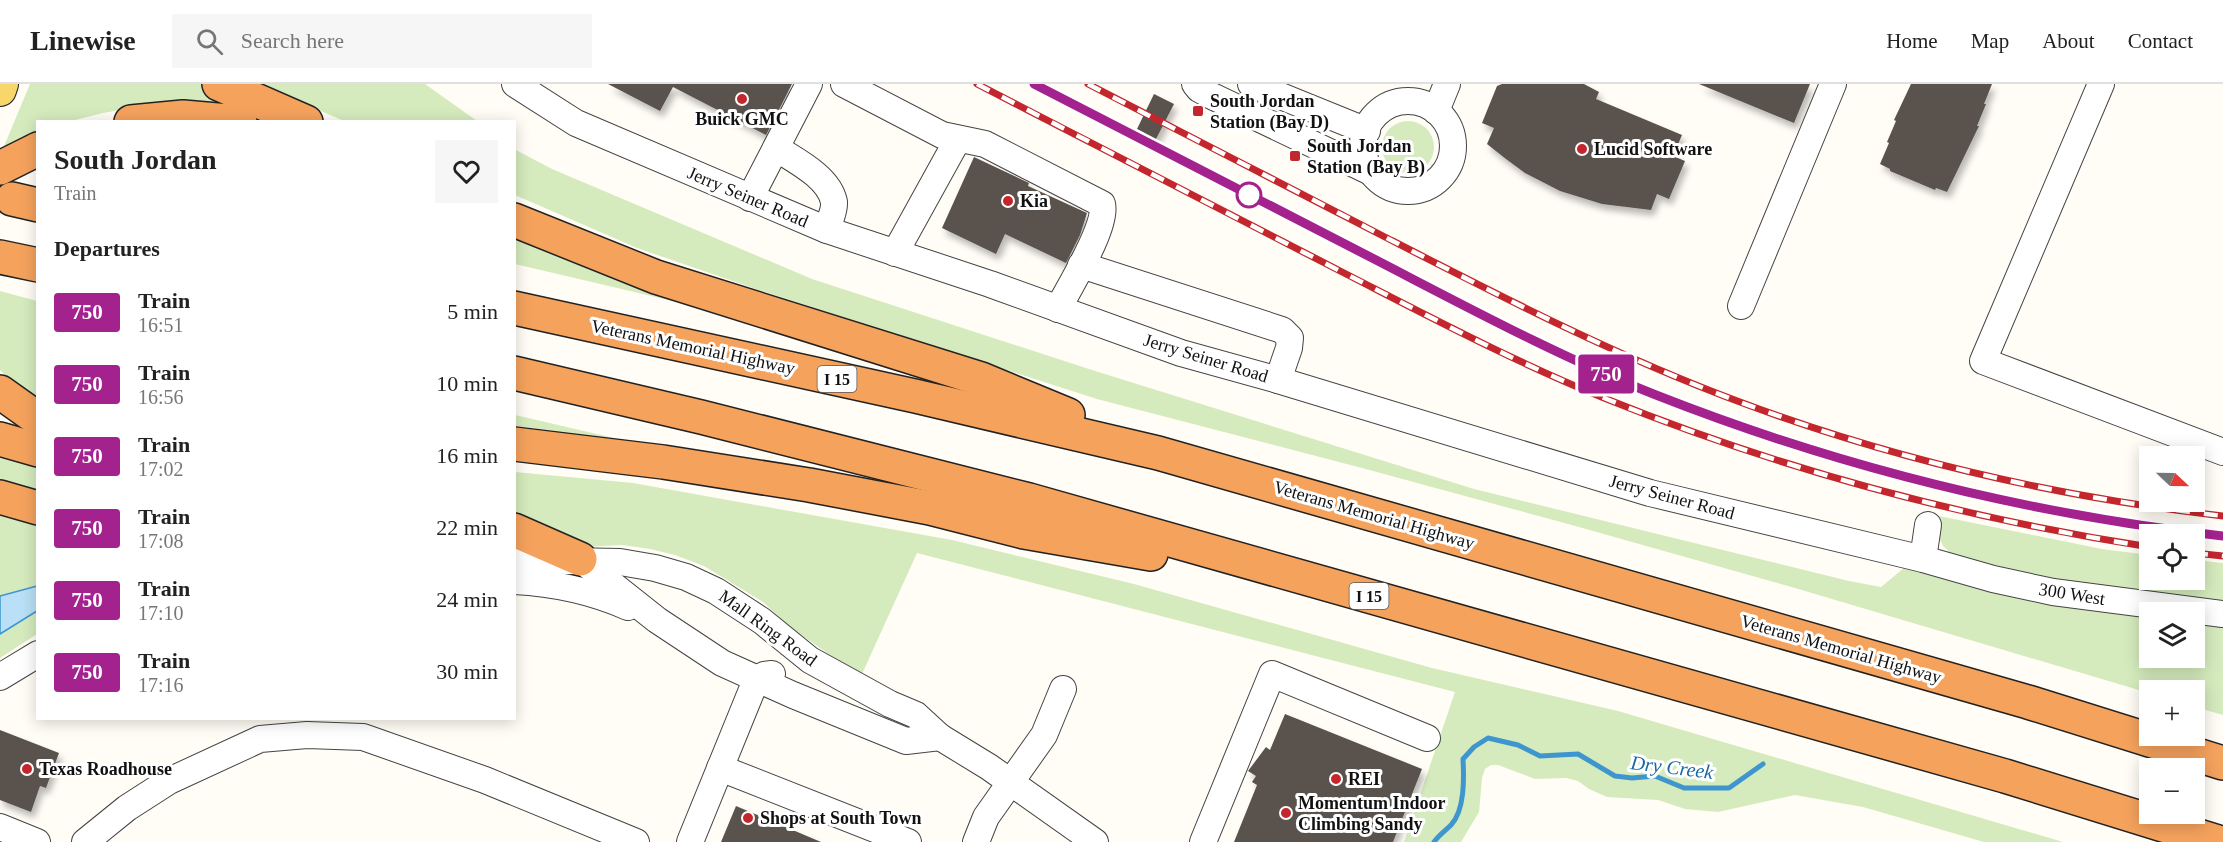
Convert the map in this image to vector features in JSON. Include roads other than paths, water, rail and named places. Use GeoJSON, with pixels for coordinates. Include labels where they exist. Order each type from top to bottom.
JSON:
{"type":"FeatureCollection","features":[{"type":"Feature","properties":{"kind":"highway"},"geometry":{"type":"LineString","coordinates":[[219,84],[301,120]]}},
{"type":"Feature","properties":{"kind":"highway"},"geometry":{"type":"LineString","coordinates":[[155,120],[190,117],[220,120]]}},
{"type":"Feature","properties":{"kind":"highway"},"geometry":{"type":"LineString","coordinates":[[516,221],[656,277],[981,379],[1158,453]]}},
{"type":"Feature","properties":{"kind":"highway"},"geometry":{"type":"LineString","coordinates":[[0,257],[36,266]]}},
{"type":"Feature","properties":{"kind":"highway","name":"Veterans Memorial Highway"},"geometry":{"type":"LineString","coordinates":[[516,308],[915,396],[1158,453],[2028,702],[2223,763]]}},
{"type":"Feature","properties":{"kind":"highway","name":"I 15"},"geometry":{"type":"LineString","coordinates":[[516,374],[701,417],[1029,500],[2005,776],[2218,842]]}},
{"type":"Feature","properties":{"kind":"highway"},"geometry":{"type":"LineString","coordinates":[[0,392],[36,418]]}},
{"type":"Feature","properties":{"kind":"highway"},"geometry":{"type":"LineString","coordinates":[[0,439],[36,449]]}},
{"type":"Feature","properties":{"kind":"highway"},"geometry":{"type":"LineString","coordinates":[[516,444],[663,462],[809,485],[930,508],[1024,532],[1327,584]]}},
{"type":"Feature","properties":{"kind":"highway"},"geometry":{"type":"LineString","coordinates":[[0,497],[36,507]]}},
{"type":"Feature","properties":{"kind":"highway"},"geometry":{"type":"LineString","coordinates":[[516,531],[580,560]]}},
{"type":"Feature","properties":{"kind":"main road"},"geometry":{"type":"LineString","coordinates":[[0,90],[2,84]]}},
{"type":"Feature","properties":{"kind":"street","name":"Jerry Seiner Road"},"geometry":{"type":"LineString","coordinates":[[515,84],[576,123],[827,230],[1181,353],[1278,380],[1650,493],[1923,559]]}},
{"type":"Feature","properties":{"kind":"street"},"geometry":{"type":"LineString","coordinates":[[750,198],[809,84]]}},
{"type":"Feature","properties":{"kind":"street"},"geometry":{"type":"LineString","coordinates":[[844,84],[942,135],[986,144],[1102,204],[1104,212],[1102,221],[1058,309]]}},
{"type":"Feature","properties":{"kind":"street"},"geometry":{"type":"LineString","coordinates":[[1195,84],[1212,96],[1371,172],[1387,186],[1402,191],[1423,189],[1441,177],[1449,164],[1453,143],[1446,123],[1436,111],[1424,105],[1413,93],[1383,109],[1372,121],[1367,131],[1364,152],[1371,172]]}},
{"type":"Feature","properties":{"kind":"street"},"geometry":{"type":"LineString","coordinates":[[1251,84],[1367,131]]}},
{"type":"Feature","properties":{"kind":"street"},"geometry":{"type":"LineString","coordinates":[[1436,111],[1447,84]]}},
{"type":"Feature","properties":{"kind":"street"},"geometry":{"type":"LineString","coordinates":[[1741,306],[1833,84]]}},
{"type":"Feature","properties":{"kind":"street"},"geometry":{"type":"LineString","coordinates":[[2101,84],[1983,361],[2223,452]]}},
{"type":"Feature","properties":{"kind":"street"},"geometry":{"type":"LineString","coordinates":[[895,253],[958,139]]}},
{"type":"Feature","properties":{"kind":"street"},"geometry":{"type":"LineString","coordinates":[[776,148],[802,164],[827,187],[834,204],[827,230]]}},
{"type":"Feature","properties":{"kind":"street"},"geometry":{"type":"LineString","coordinates":[[1081,265],[1282,330],[1290,338],[1278,380]]}},
{"type":"Feature","properties":{"kind":"street"},"geometry":{"type":"LineString","coordinates":[[1923,559],[1928,525]]}},
{"type":"Feature","properties":{"kind":"street","name":"300 West"},"geometry":{"type":"LineString","coordinates":[[1923,559],[1993,579],[2053,592],[2223,614]]}},
{"type":"Feature","properties":{"kind":"street","name":"Mall Ring Road"},"geometry":{"type":"LineString","coordinates":[[516,560],[620,562],[655,568],[686,577],[716,591],[762,621],[810,660],[890,704],[916,715],[940,737],[1012,782],[1095,842]]}},
{"type":"Feature","properties":{"kind":"street"},"geometry":{"type":"LineString","coordinates":[[580,560],[657,620],[713,658],[756,680],[906,741],[940,737]]}},
{"type":"Feature","properties":{"kind":"street"},"geometry":{"type":"LineString","coordinates":[[516,581],[585,592],[617,602],[657,620]]}},
{"type":"Feature","properties":{"kind":"street"},"geometry":{"type":"LineString","coordinates":[[0,677],[36,655]]}},
{"type":"Feature","properties":{"kind":"street"},"geometry":{"type":"LineString","coordinates":[[1203,842],[1272,674],[1427,738]]}},
{"type":"Feature","properties":{"kind":"street"},"geometry":{"type":"LineString","coordinates":[[690,842],[756,680]]}},
{"type":"Feature","properties":{"kind":"street"},"geometry":{"type":"LineString","coordinates":[[976,842],[986,817],[1044,735],[1063,689]]}},
{"type":"Feature","properties":{"kind":"street"},"geometry":{"type":"LineString","coordinates":[[85,842],[127,808],[169,781],[260,739],[307,735],[363,737],[485,780],[636,842]]}},
{"type":"Feature","properties":{"kind":"street"},"geometry":{"type":"LineString","coordinates":[[720,768],[908,842]]}},
{"type":"Feature","properties":{"kind":"street"},"geometry":{"type":"LineString","coordinates":[[0,827],[37,842]]}},
{"type":"Feature","properties":{"kind":"water"},"geometry":{"type":"Polygon","coordinates":[[[36,586],[36,612],[0,634],[0,596],[36,586]]]}},
{"type":"Feature","properties":{"kind":"waterway","name":"Dry Creek"},"geometry":{"type":"LineString","coordinates":[[1434,842],[1456,819],[1459,811],[1463,794],[1463,759],[1474,747],[1488,738],[1518,745],[1540,756],[1578,754],[1615,776],[1632,778],[1655,776],[1684,788],[1729,788],[1763,764]]}},
{"type":"Feature","properties":{"kind":"railway"},"geometry":{"type":"LineString","coordinates":[[977,84],[1441,323],[1604,398],[1737,447],[1872,488],[2010,521],[2139,545]]}},
{"type":"Feature","properties":{"kind":"railway"},"geometry":{"type":"LineString","coordinates":[[1034,84],[1512,330],[1656,395],[1794,444],[1935,484],[2078,514],[2223,535]]}},
{"type":"Feature","properties":{"kind":"railway"},"geometry":{"type":"LineString","coordinates":[[1088,84],[1515,303],[1648,365],[1740,402],[1858,442],[1978,474],[2100,498],[2223,516]]}},
{"type":"Feature","properties":{"kind":"railway"},"geometry":{"type":"LineString","coordinates":[[2205,554],[2223,556]]}},
{"type":"Feature","properties":{"kind":"train","name":"750"},"geometry":{"type":"LineString","coordinates":[[1034,84],[1497,323],[1653,394],[1760,434],[1958,491],[2084,517],[2223,536]]}},
{"type":"Feature","properties":{"kind":"place","name":"Buick GMC"},"geometry":{"type":"Point","coordinates":[742,99]}},
{"type":"Feature","properties":{"kind":"place","name":"South Jordan Station (Bay D)"},"geometry":{"type":"Point","coordinates":[1198,111]}},
{"type":"Feature","properties":{"kind":"place","name":"Lucid Software"},"geometry":{"type":"Point","coordinates":[1582,149]}},
{"type":"Feature","properties":{"kind":"place","name":"South Jordan Station (Bay B)"},"geometry":{"type":"Point","coordinates":[1295,156]}},
{"type":"Feature","properties":{"kind":"place","name":"Kia"},"geometry":{"type":"Point","coordinates":[1008,201]}},
{"type":"Feature","properties":{"kind":"place","name":"Texas Roadhouse"},"geometry":{"type":"Point","coordinates":[27,769]}},
{"type":"Feature","properties":{"kind":"place","name":"REI"},"geometry":{"type":"Point","coordinates":[1336,779]}},
{"type":"Feature","properties":{"kind":"place","name":"Momentum Indoor Climbing Sandy"},"geometry":{"type":"Point","coordinates":[1286,813]}},
{"type":"Feature","properties":{"kind":"place","name":"Shops at South Town"},"geometry":{"type":"Point","coordinates":[748,818]}}]}
